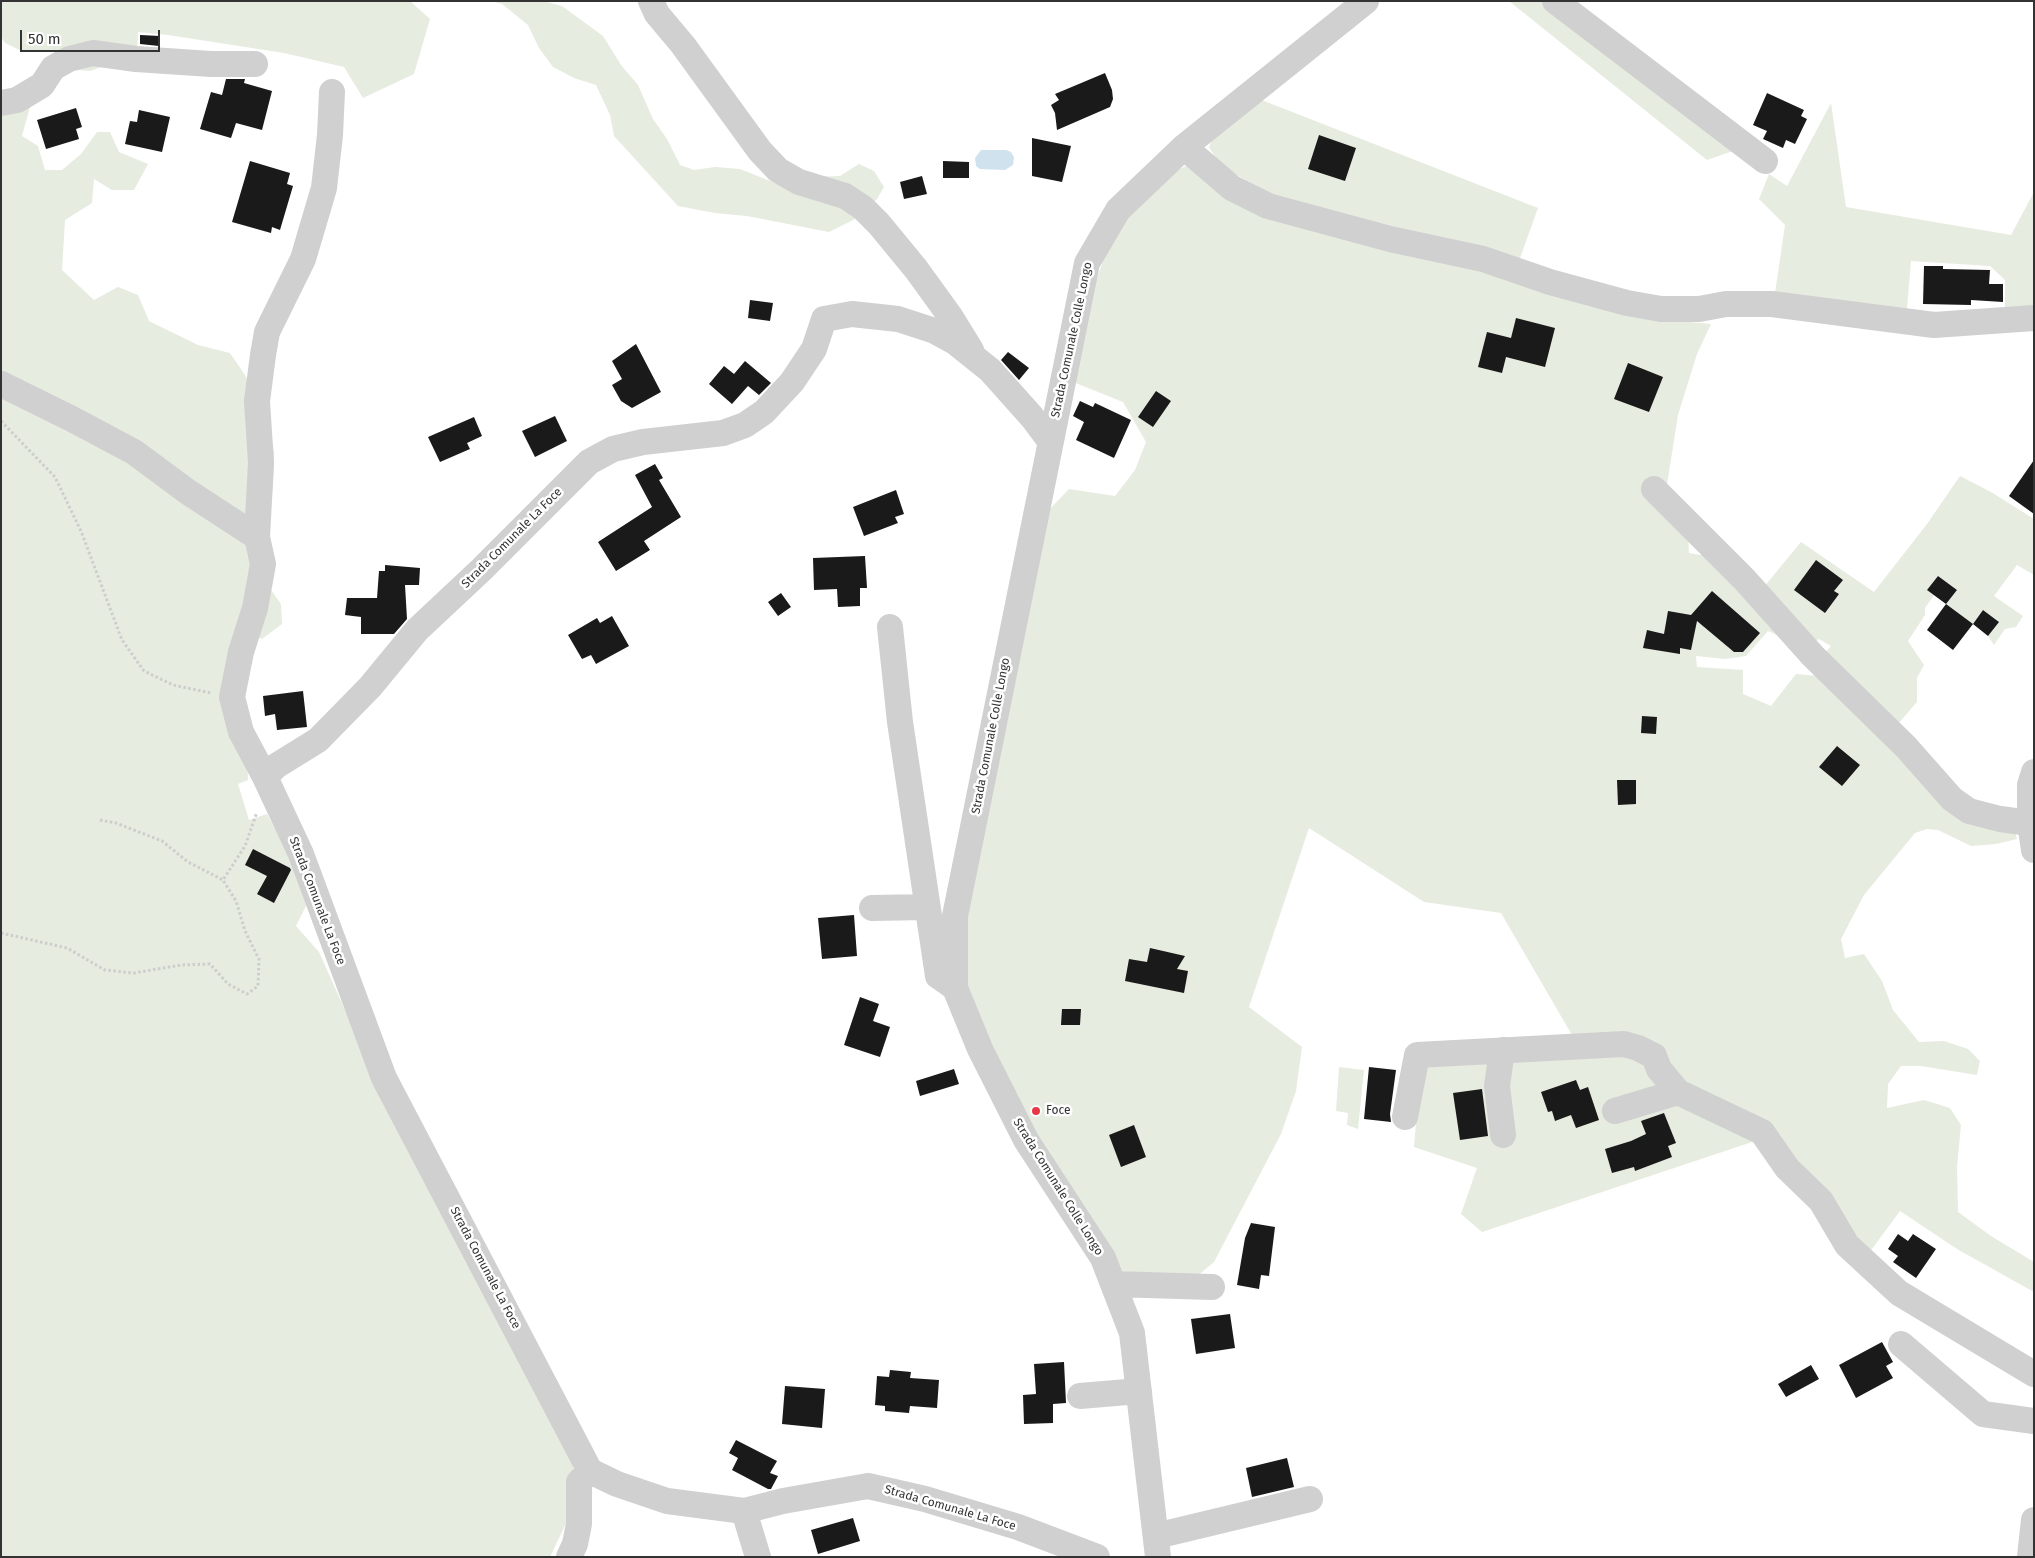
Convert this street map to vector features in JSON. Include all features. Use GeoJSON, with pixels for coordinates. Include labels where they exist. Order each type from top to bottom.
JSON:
{"type":"FeatureCollection","features":[{"type":"Feature","properties":{"kind":"street"},"geometry":{"type":"LineString","coordinates":[[650,1],[657,14],[684,45],[760,151],[778,170],[799,182],[845,196],[863,208],[879,224],[916,269],[970,346],[972,355]]}},
{"type":"Feature","properties":{"kind":"street","name":"Strada Comunale Colle Longo"},"geometry":{"type":"LineString","coordinates":[[1157,1546],[1132,1333],[1102,1258],[1026,1140],[980,1049],[955,988],[955,916],[1087,263],[1118,210],[1184,147],[1366,1]]}},
{"type":"Feature","properties":{"kind":"street"},"geometry":{"type":"LineString","coordinates":[[1555,1],[1765,161]]}},
{"type":"Feature","properties":{"kind":"street"},"geometry":{"type":"LineString","coordinates":[[1,103],[17,100],[42,85],[53,68],[69,59],[93,53],[136,59],[211,64],[255,64]]}},
{"type":"Feature","properties":{"kind":"street"},"geometry":{"type":"LineString","coordinates":[[265,777],[241,732],[232,697],[241,652],[255,608],[263,564],[257,536],[261,463],[257,401],[267,332],[303,259],[324,188],[330,135],[332,92]]}},
{"type":"Feature","properties":{"kind":"street"},"geometry":{"type":"LineString","coordinates":[[1184,147],[1232,188],[1268,206],[1390,239],[1483,259],[1521,273],[1627,303],[1661,309],[1699,309],[1726,304],[1772,304],[1934,324],[2034,318]]}},
{"type":"Feature","properties":{"kind":"street","name":"Strada Comunale La Foce"},"geometry":{"type":"LineString","coordinates":[[1050,441],[1032,417],[990,370],[956,342],[934,331],[898,319],[852,314],[824,319],[814,349],[792,382],[764,412],[745,425],[723,433],[643,442],[613,449],[589,462],[481,570],[417,630],[370,687],[318,740],[276,766],[265,777],[301,854],[384,1078],[590,1471],[617,1484],[667,1501],[744,1511],[783,1501],[868,1486],[925,1499],[1018,1527],[1098,1557]]}},
{"type":"Feature","properties":{"kind":"street"},"geometry":{"type":"LineString","coordinates":[[1,384],[134,452],[188,492],[257,536]]}},
{"type":"Feature","properties":{"kind":"street"},"geometry":{"type":"LineString","coordinates":[[1654,489],[1744,579],[1813,656],[1906,747],[1952,798],[1969,811],[2000,819],[2030,823]]}},
{"type":"Feature","properties":{"kind":"street"},"geometry":{"type":"LineString","coordinates":[[890,626],[900,722],[938,976],[955,988]]}},
{"type":"Feature","properties":{"kind":"street"},"geometry":{"type":"LineString","coordinates":[[2034,772],[2030,786],[2030,823],[2034,850]]}},
{"type":"Feature","properties":{"kind":"street"},"geometry":{"type":"LineString","coordinates":[[872,908],[927,907]]}},
{"type":"Feature","properties":{"kind":"street"},"geometry":{"type":"LineString","coordinates":[[1406,1117],[1417,1055],[1624,1044],[1654,1056],[1659,1069],[1678,1092],[1762,1132],[1786,1168],[1821,1201],[1847,1245],[1899,1293],[2034,1374]]}},
{"type":"Feature","properties":{"kind":"street"},"geometry":{"type":"LineString","coordinates":[[1502,1050],[1496,1086],[1503,1135]]}},
{"type":"Feature","properties":{"kind":"street"},"geometry":{"type":"LineString","coordinates":[[1614,1111],[1678,1092]]}},
{"type":"Feature","properties":{"kind":"street"},"geometry":{"type":"LineString","coordinates":[[1113,1284],[1212,1288]]}},
{"type":"Feature","properties":{"kind":"street"},"geometry":{"type":"LineString","coordinates":[[1901,1344],[1982,1414],[2034,1421]]}},
{"type":"Feature","properties":{"kind":"street"},"geometry":{"type":"LineString","coordinates":[[1080,1396],[1139,1391]]}},
{"type":"Feature","properties":{"kind":"street"},"geometry":{"type":"LineString","coordinates":[[569,1557],[575,1544],[579,1524],[579,1482],[590,1471]]}},
{"type":"Feature","properties":{"kind":"street"},"geometry":{"type":"LineString","coordinates":[[1157,1546],[1310,1498]]}},
{"type":"Feature","properties":{"kind":"street"},"geometry":{"type":"LineString","coordinates":[[744,1511],[758,1557]]}},
{"type":"Feature","properties":{"kind":"street"},"geometry":{"type":"LineString","coordinates":[[2030,1557],[2034,1520]]}},
{"type":"Feature","properties":{"kind":"path"},"geometry":{"type":"LineString","coordinates":[[1,420],[56,477],[81,531],[122,640],[144,671],[173,685],[232,697]]}},
{"type":"Feature","properties":{"kind":"path"},"geometry":{"type":"LineString","coordinates":[[1,933],[67,948],[104,970],[134,973],[181,965],[210,964],[228,984],[247,994],[258,986],[259,958],[245,931],[236,901],[223,880],[188,862],[162,841],[116,823],[100,820]]}},
{"type":"Feature","properties":{"kind":"path"},"geometry":{"type":"LineString","coordinates":[[223,880],[245,846],[253,826]]}},
{"type":"Feature","properties":{"kind":"shaded area"},"geometry":{"type":"Polygon","coordinates":[[[1,1],[410,1],[430,19],[414,74],[363,98],[344,67],[284,53],[138,32],[137,55],[90,71],[67,69],[58,52],[24,52],[5,43],[1,37],[1,1]]]}},
{"type":"Feature","properties":{"kind":"shaded area"},"geometry":{"type":"Polygon","coordinates":[[[491,1],[543,1],[562,6],[603,36],[621,65],[638,85],[653,119],[667,139],[680,165],[694,170],[715,167],[740,169],[780,185],[810,177],[840,176],[859,164],[874,171],[884,187],[877,199],[857,218],[829,232],[747,216],[715,213],[678,206],[614,136],[610,115],[596,85],[574,78],[553,67],[539,48],[528,25],[502,4],[491,1]]]}},
{"type":"Feature","properties":{"kind":"shaded area"},"geometry":{"type":"Polygon","coordinates":[[[1509,1],[1544,1],[1736,150],[1707,160],[1509,1]]]}},
{"type":"Feature","properties":{"kind":"shaded area"},"geometry":{"type":"Polygon","coordinates":[[[1,98],[30,107],[22,136],[38,146],[45,170],[62,170],[81,154],[97,132],[110,132],[119,152],[148,164],[134,190],[112,190],[94,179],[92,203],[65,220],[62,270],[94,300],[118,287],[138,295],[149,321],[198,345],[230,353],[245,375],[268,419],[274,452],[273,488],[267,512],[251,544],[271,590],[281,604],[282,624],[262,639],[243,629],[248,780],[238,784],[249,820],[267,814],[289,855],[309,900],[296,926],[319,952],[376,1079],[572,1452],[575,1483],[569,1517],[550,1557],[1,1557],[1,98]]]}},
{"type":"Feature","properties":{"kind":"shaded area"},"geometry":{"type":"Polygon","coordinates":[[[1259,99],[1538,208],[1519,261],[1275,197],[1220,165],[1209,147],[1213,138],[1259,99]]]}},
{"type":"Feature","properties":{"kind":"shaded area"},"geometry":{"type":"Polygon","coordinates":[[[1831,103],[1846,207],[2011,235],[2034,192],[2034,312],[2005,311],[2005,280],[1990,266],[1911,261],[1907,309],[1775,293],[1785,225],[1759,199],[1769,174],[1787,186],[1831,103]]]}},
{"type":"Feature","properties":{"kind":"shaded area"},"geometry":{"type":"Polygon","coordinates":[[[1186,166],[1236,199],[1655,319],[1711,324],[1697,354],[1678,415],[1666,491],[1688,532],[1689,553],[1707,556],[1777,635],[1768,631],[1746,656],[1725,659],[1696,656],[1697,667],[1743,670],[1743,694],[1771,706],[1796,674],[1818,676],[1851,711],[2014,828],[2017,839],[1996,844],[1971,846],[1938,830],[1927,829],[1915,833],[1864,895],[1841,939],[1845,958],[1864,954],[1882,981],[1893,1010],[1919,1042],[1944,1041],[1968,1049],[1980,1061],[1977,1075],[1921,1066],[1901,1066],[1888,1084],[1887,1108],[1924,1100],[1950,1108],[1961,1125],[1957,1167],[1958,1212],[1991,1236],[2034,1262],[2034,1292],[1957,1249],[1900,1211],[1869,1253],[1824,1193],[1689,1090],[1665,1062],[1576,1042],[1501,913],[1424,902],[1309,828],[1249,1007],[1302,1047],[1296,1091],[1281,1134],[1214,1262],[1196,1277],[1124,1276],[1064,1184],[1009,1084],[968,992],[962,920],[1046,513],[1069,489],[1115,496],[1135,470],[1146,442],[1123,402],[1073,382],[1095,283],[1110,242],[1133,205],[1169,174],[1186,166]]]}},
{"type":"Feature","properties":{"kind":"shaded area"},"geometry":{"type":"Polygon","coordinates":[[[1960,476],[1991,492],[2034,519],[2034,575],[2017,565],[1994,596],[2023,616],[2016,627],[2005,629],[1994,645],[1988,636],[1998,621],[1983,610],[1973,624],[1946,604],[1957,590],[1938,576],[1928,590],[1934,595],[1925,608],[1925,615],[1908,641],[1924,665],[1917,678],[1917,702],[1898,724],[1821,658],[1831,646],[1819,639],[1812,643],[1763,588],[1801,542],[1874,592],[1927,524],[1960,476]]]}},
{"type":"Feature","properties":{"kind":"shaded area"},"geometry":{"type":"Polygon","coordinates":[[[1634,1052],[1758,1140],[1482,1232],[1461,1214],[1477,1168],[1414,1147],[1421,1065],[1510,1062],[1634,1052]]]}},
{"type":"Feature","properties":{"kind":"shaded area"},"geometry":{"type":"Polygon","coordinates":[[[1339,1067],[1364,1070],[1358,1129],[1347,1125],[1348,1113],[1336,1111],[1339,1067]]]}},
{"type":"Feature","properties":{"kind":"water"},"geometry":{"type":"Polygon","coordinates":[[[981,150],[1006,150],[1011,152],[1014,157],[1013,165],[1005,170],[980,169],[976,166],[975,158],[981,150]]]}},
{"type":"Feature","properties":{"kind":"building"},"geometry":{"type":"Polygon","coordinates":[[[140,35],[160,36],[159,46],[140,44],[140,35]]]}},
{"type":"Feature","properties":{"kind":"building"},"geometry":{"type":"Polygon","coordinates":[[[1105,73],[1112,90],[1113,99],[1110,107],[1057,130],[1055,113],[1051,105],[1059,100],[1055,94],[1105,73]]]}},
{"type":"Feature","properties":{"kind":"building"},"geometry":{"type":"Polygon","coordinates":[[[226,79],[245,79],[244,83],[272,91],[262,130],[236,123],[231,138],[200,129],[211,92],[222,95],[226,79]]]}},
{"type":"Feature","properties":{"kind":"building"},"geometry":{"type":"Polygon","coordinates":[[[1767,93],[1804,110],[1801,116],[1807,119],[1795,144],[1786,140],[1783,148],[1763,139],[1767,131],[1753,125],[1767,93]]]}},
{"type":"Feature","properties":{"kind":"building"},"geometry":{"type":"Polygon","coordinates":[[[76,108],[82,127],[76,129],[79,139],[46,149],[37,120],[76,108]]]}},
{"type":"Feature","properties":{"kind":"building"},"geometry":{"type":"Polygon","coordinates":[[[139,110],[170,117],[162,152],[125,144],[130,121],[137,122],[139,110]]]}},
{"type":"Feature","properties":{"kind":"building"},"geometry":{"type":"Polygon","coordinates":[[[1319,135],[1356,148],[1345,181],[1308,169],[1319,135]]]}},
{"type":"Feature","properties":{"kind":"building"},"geometry":{"type":"Polygon","coordinates":[[[1032,138],[1071,146],[1062,182],[1032,176],[1032,138]]]}},
{"type":"Feature","properties":{"kind":"building"},"geometry":{"type":"Polygon","coordinates":[[[250,161],[290,173],[287,184],[293,186],[280,230],[272,227],[271,233],[232,222],[250,161]]]}},
{"type":"Feature","properties":{"kind":"building"},"geometry":{"type":"Polygon","coordinates":[[[943,161],[969,162],[969,178],[943,178],[943,161]]]}},
{"type":"Feature","properties":{"kind":"building"},"geometry":{"type":"Polygon","coordinates":[[[922,176],[927,194],[904,199],[900,182],[922,176]]]}},
{"type":"Feature","properties":{"kind":"building"},"geometry":{"type":"Polygon","coordinates":[[[1924,266],[1943,266],[1943,269],[1990,270],[1989,284],[2003,284],[2003,302],[1971,300],[1971,305],[1923,304],[1924,266]]]}},
{"type":"Feature","properties":{"kind":"building"},"geometry":{"type":"Polygon","coordinates":[[[750,300],[773,303],[770,321],[748,318],[750,300]]]}},
{"type":"Feature","properties":{"kind":"building"},"geometry":{"type":"Polygon","coordinates":[[[1516,318],[1555,328],[1545,367],[1506,357],[1502,373],[1478,367],[1487,332],[1511,338],[1516,318]]]}},
{"type":"Feature","properties":{"kind":"building"},"geometry":{"type":"Polygon","coordinates":[[[636,344],[661,392],[632,408],[621,401],[612,385],[622,379],[612,361],[636,344]]]}},
{"type":"Feature","properties":{"kind":"building"},"geometry":{"type":"Polygon","coordinates":[[[1008,352],[1029,368],[1019,380],[1001,360],[1008,352]]]}},
{"type":"Feature","properties":{"kind":"building"},"geometry":{"type":"Polygon","coordinates":[[[745,361],[771,383],[759,395],[748,386],[732,404],[709,384],[724,366],[734,374],[745,361]]]}},
{"type":"Feature","properties":{"kind":"building"},"geometry":{"type":"Polygon","coordinates":[[[1628,363],[1663,377],[1649,412],[1614,399],[1628,363]]]}},
{"type":"Feature","properties":{"kind":"building"},"geometry":{"type":"Polygon","coordinates":[[[1156,391],[1171,401],[1153,427],[1138,417],[1156,391]]]}},
{"type":"Feature","properties":{"kind":"building"},"geometry":{"type":"Polygon","coordinates":[[[1080,401],[1093,407],[1095,403],[1131,420],[1114,458],[1076,440],[1084,422],[1073,416],[1080,401]]]}},
{"type":"Feature","properties":{"kind":"building"},"geometry":{"type":"Polygon","coordinates":[[[555,416],[567,441],[535,457],[522,431],[555,416]]]}},
{"type":"Feature","properties":{"kind":"building"},"geometry":{"type":"Polygon","coordinates":[[[474,417],[482,436],[467,443],[470,449],[440,462],[428,437],[474,417]]]}},
{"type":"Feature","properties":{"kind":"building"},"geometry":{"type":"Polygon","coordinates":[[[2034,460],[2034,514],[2009,496],[2034,460]]]}},
{"type":"Feature","properties":{"kind":"building"},"geometry":{"type":"Polygon","coordinates":[[[655,464],[663,478],[659,480],[681,517],[644,541],[650,550],[616,571],[598,542],[652,507],[635,475],[655,464]]]}},
{"type":"Feature","properties":{"kind":"building"},"geometry":{"type":"Polygon","coordinates":[[[896,490],[904,514],[895,517],[898,523],[864,536],[853,507],[896,490]]]}},
{"type":"Feature","properties":{"kind":"building"},"geometry":{"type":"Polygon","coordinates":[[[865,556],[867,588],[860,588],[860,606],[838,607],[837,589],[814,590],[813,558],[865,556]]]}},
{"type":"Feature","properties":{"kind":"building"},"geometry":{"type":"Polygon","coordinates":[[[1816,560],[1843,580],[1834,591],[1839,594],[1825,613],[1794,590],[1816,560]]]}},
{"type":"Feature","properties":{"kind":"building"},"geometry":{"type":"Polygon","coordinates":[[[385,565],[420,568],[419,585],[405,585],[407,619],[394,634],[361,634],[361,617],[345,615],[347,598],[377,598],[379,571],[385,571],[385,565]]]}},
{"type":"Feature","properties":{"kind":"building"},"geometry":{"type":"Polygon","coordinates":[[[1938,576],[1957,590],[1946,604],[1927,590],[1938,576]]]}},
{"type":"Feature","properties":{"kind":"building"},"geometry":{"type":"Polygon","coordinates":[[[1712,591],[1760,633],[1743,652],[1734,652],[1697,621],[1691,650],[1680,648],[1680,654],[1643,648],[1647,630],[1664,634],[1668,611],[1691,615],[1712,591]]]}},
{"type":"Feature","properties":{"kind":"building"},"geometry":{"type":"Polygon","coordinates":[[[781,593],[791,607],[778,616],[768,602],[781,593]]]}},
{"type":"Feature","properties":{"kind":"building"},"geometry":{"type":"Polygon","coordinates":[[[1946,604],[1973,624],[1953,650],[1927,630],[1946,604]]]}},
{"type":"Feature","properties":{"kind":"building"},"geometry":{"type":"Polygon","coordinates":[[[1983,610],[1999,622],[1988,636],[1973,624],[1983,610]]]}},
{"type":"Feature","properties":{"kind":"building"},"geometry":{"type":"Polygon","coordinates":[[[612,616],[629,646],[596,664],[591,655],[582,659],[568,635],[597,618],[600,623],[612,616]]]}},
{"type":"Feature","properties":{"kind":"building"},"geometry":{"type":"Polygon","coordinates":[[[303,691],[307,727],[277,730],[275,714],[265,716],[263,696],[303,691]]]}},
{"type":"Feature","properties":{"kind":"building"},"geometry":{"type":"Polygon","coordinates":[[[1642,716],[1657,717],[1656,734],[1641,733],[1642,716]]]}},
{"type":"Feature","properties":{"kind":"building"},"geometry":{"type":"Polygon","coordinates":[[[1837,746],[1860,765],[1842,786],[1819,767],[1837,746]]]}},
{"type":"Feature","properties":{"kind":"building"},"geometry":{"type":"Polygon","coordinates":[[[1617,780],[1636,780],[1636,804],[1618,805],[1617,780]]]}},
{"type":"Feature","properties":{"kind":"building"},"geometry":{"type":"Polygon","coordinates":[[[253,849],[291,870],[274,903],[257,894],[267,876],[245,865],[253,849]]]}},
{"type":"Feature","properties":{"kind":"building"},"geometry":{"type":"Polygon","coordinates":[[[854,915],[857,956],[822,959],[818,918],[854,915]]]}},
{"type":"Feature","properties":{"kind":"building"},"geometry":{"type":"Polygon","coordinates":[[[1150,948],[1185,956],[1177,969],[1188,971],[1184,993],[1125,981],[1129,959],[1147,962],[1150,948]]]}},
{"type":"Feature","properties":{"kind":"building"},"geometry":{"type":"Polygon","coordinates":[[[860,997],[879,1004],[873,1021],[890,1027],[880,1057],[844,1045],[860,997]]]}},
{"type":"Feature","properties":{"kind":"building"},"geometry":{"type":"Polygon","coordinates":[[[1062,1009],[1081,1009],[1080,1025],[1061,1025],[1062,1009]]]}},
{"type":"Feature","properties":{"kind":"building"},"geometry":{"type":"Polygon","coordinates":[[[1369,1067],[1396,1070],[1390,1114],[1391,1122],[1364,1119],[1369,1067]]]}},
{"type":"Feature","properties":{"kind":"building"},"geometry":{"type":"Polygon","coordinates":[[[954,1069],[959,1084],[920,1096],[916,1081],[954,1069]]]}},
{"type":"Feature","properties":{"kind":"building"},"geometry":{"type":"Polygon","coordinates":[[[1576,1080],[1580,1090],[1588,1087],[1599,1120],[1576,1128],[1571,1115],[1555,1121],[1552,1111],[1548,1112],[1541,1092],[1576,1080]]]}},
{"type":"Feature","properties":{"kind":"building"},"geometry":{"type":"Polygon","coordinates":[[[1482,1089],[1488,1136],[1460,1140],[1453,1093],[1482,1089]]]}},
{"type":"Feature","properties":{"kind":"building"},"geometry":{"type":"Polygon","coordinates":[[[1664,1113],[1676,1143],[1668,1146],[1672,1157],[1635,1171],[1634,1167],[1612,1173],[1605,1149],[1646,1134],[1641,1121],[1664,1113]]]}},
{"type":"Feature","properties":{"kind":"building"},"geometry":{"type":"Polygon","coordinates":[[[1134,1125],[1146,1157],[1121,1167],[1109,1135],[1134,1125]]]}},
{"type":"Feature","properties":{"kind":"building"},"geometry":{"type":"Polygon","coordinates":[[[1251,1223],[1275,1227],[1269,1276],[1261,1275],[1259,1289],[1237,1285],[1245,1238],[1251,1223]]]}},
{"type":"Feature","properties":{"kind":"building"},"geometry":{"type":"Polygon","coordinates":[[[1898,1234],[1908,1241],[1913,1234],[1936,1249],[1916,1278],[1893,1262],[1898,1256],[1888,1249],[1898,1234]]]}},
{"type":"Feature","properties":{"kind":"building"},"geometry":{"type":"Polygon","coordinates":[[[1230,1314],[1235,1348],[1196,1354],[1191,1319],[1230,1314]]]}},
{"type":"Feature","properties":{"kind":"building"},"geometry":{"type":"Polygon","coordinates":[[[1882,1342],[1893,1362],[1886,1366],[1893,1378],[1856,1398],[1839,1365],[1882,1342]]]}},
{"type":"Feature","properties":{"kind":"building"},"geometry":{"type":"Polygon","coordinates":[[[1064,1362],[1066,1403],[1053,1404],[1053,1423],[1024,1424],[1023,1395],[1036,1394],[1034,1364],[1064,1362]]]}},
{"type":"Feature","properties":{"kind":"building"},"geometry":{"type":"Polygon","coordinates":[[[1811,1365],[1819,1379],[1786,1397],[1778,1384],[1811,1365]]]}},
{"type":"Feature","properties":{"kind":"building"},"geometry":{"type":"Polygon","coordinates":[[[890,1370],[911,1372],[910,1378],[939,1380],[937,1408],[910,1406],[909,1413],[885,1411],[885,1406],[875,1405],[877,1376],[889,1377],[890,1370]]]}},
{"type":"Feature","properties":{"kind":"building"},"geometry":{"type":"Polygon","coordinates":[[[785,1386],[825,1389],[822,1428],[782,1424],[785,1386]]]}},
{"type":"Feature","properties":{"kind":"building"},"geometry":{"type":"Polygon","coordinates":[[[736,1440],[777,1461],[770,1473],[778,1476],[771,1489],[732,1470],[738,1458],[729,1453],[736,1440]]]}},
{"type":"Feature","properties":{"kind":"building"},"geometry":{"type":"Polygon","coordinates":[[[1287,1458],[1294,1487],[1252,1497],[1246,1468],[1287,1458]]]}},
{"type":"Feature","properties":{"kind":"building"},"geometry":{"type":"Polygon","coordinates":[[[853,1518],[860,1541],[818,1554],[811,1530],[853,1518]]]}},
{"type":"Feature","properties":{"kind":"place","name":"Foce"},"geometry":{"type":"Point","coordinates":[1036,1111]}}]}
